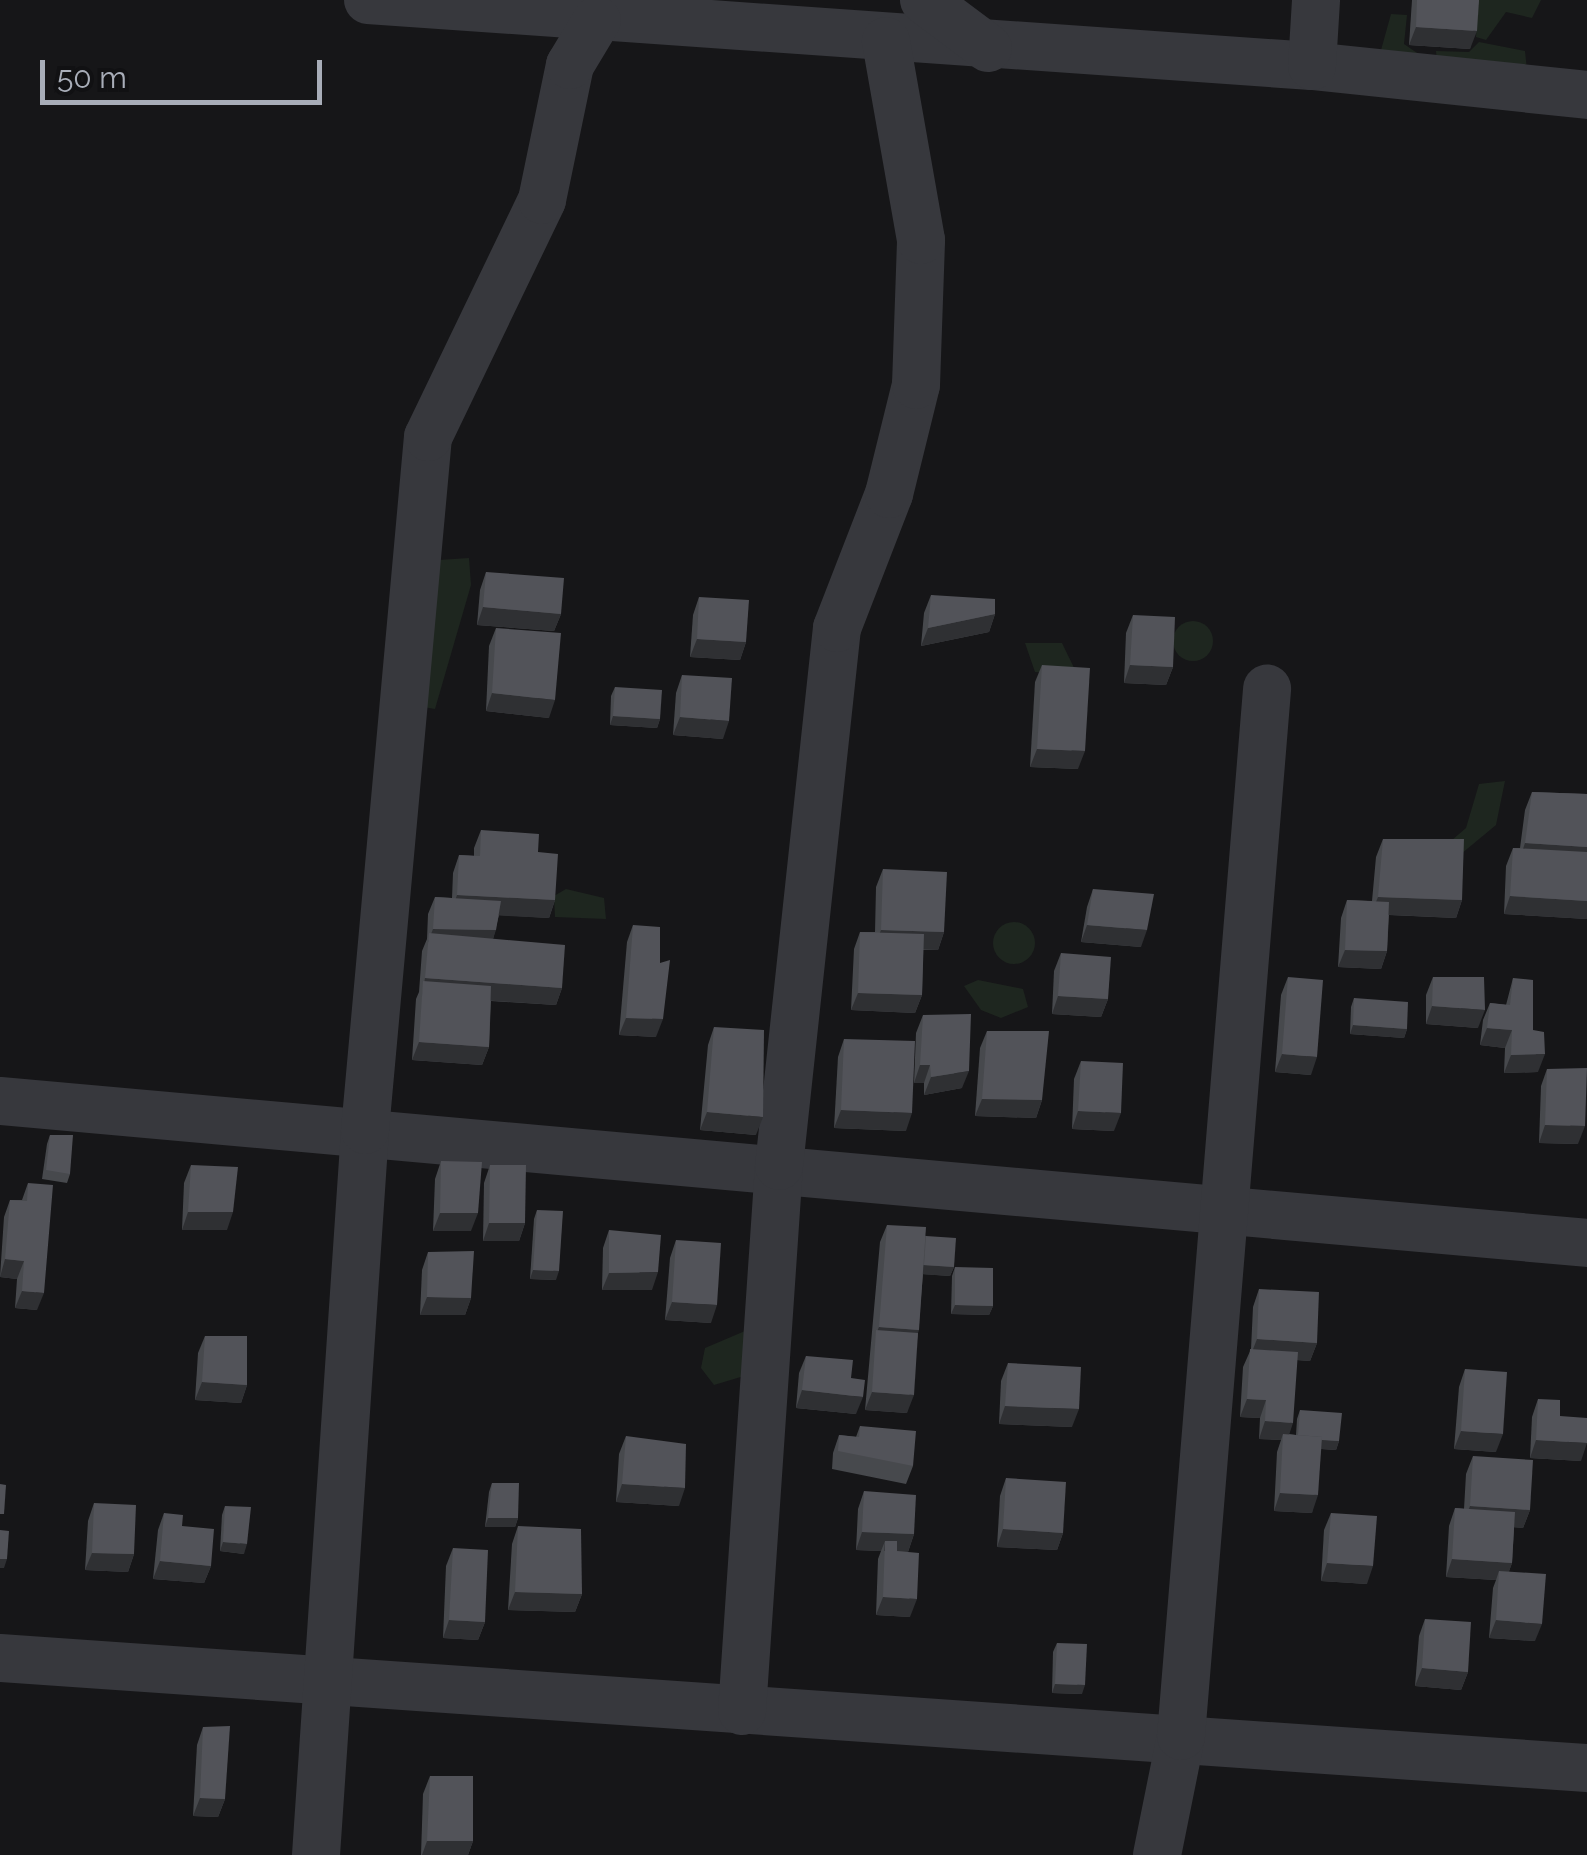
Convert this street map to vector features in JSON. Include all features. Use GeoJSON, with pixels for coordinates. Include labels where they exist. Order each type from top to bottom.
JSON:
{"type":"FeatureCollection","features":[{"type":"Feature","properties":{"kind":"street"},"geometry":{"type":"LineString","coordinates":[[664,24],[753,0]]}},
{"type":"Feature","properties":{"kind":"street"},"geometry":{"type":"LineString","coordinates":[[924,0],[988,48]]}},
{"type":"Feature","properties":{"kind":"street"},"geometry":{"type":"LineString","coordinates":[[1312,66],[1316,0]]}},
{"type":"Feature","properties":{"kind":"street"},"geometry":{"type":"LineString","coordinates":[[393,1],[515,7],[597,20],[886,41],[1312,66],[1587,95]]}},
{"type":"Feature","properties":{"kind":"street"},"geometry":{"type":"LineString","coordinates":[[316,1855],[365,1130],[428,438],[542,200],[570,65],[597,20]]}},
{"type":"Feature","properties":{"kind":"street"},"geometry":{"type":"LineString","coordinates":[[742,1711],[779,1166],[837,628],[888,494],[916,385],[922,240],[886,41]]}},
{"type":"Feature","properties":{"kind":"street"},"geometry":{"type":"LineString","coordinates":[[1157,1855],[1180,1736],[1266,689]]}},
{"type":"Feature","properties":{"kind":"street"},"geometry":{"type":"LineString","coordinates":[[0,1101],[779,1166],[1587,1243]]}},
{"type":"Feature","properties":{"kind":"street"},"geometry":{"type":"LineString","coordinates":[[0,1658],[742,1711],[1180,1736],[1587,1768]]}},
{"type":"Feature","properties":{"kind":"shaded area"},"geometry":{"type":"Polygon","coordinates":[[[1478,0],[1541,0],[1532,18],[1506,12],[1486,40],[1476,37],[1478,0]]]}},
{"type":"Feature","properties":{"kind":"shaded area"},"geometry":{"type":"Polygon","coordinates":[[[1391,14],[1407,15],[1404,44],[1420,55],[1378,61],[1391,14]]]}},
{"type":"Feature","properties":{"kind":"shaded area"},"geometry":{"type":"Polygon","coordinates":[[[1479,42],[1525,51],[1527,70],[1439,84],[1436,51],[1469,52],[1479,42]]]}},
{"type":"Feature","properties":{"kind":"shaded area"},"geometry":{"type":"Polygon","coordinates":[[[469,558],[471,585],[435,709],[417,706],[424,561],[469,558]]]}},
{"type":"Feature","properties":{"kind":"shaded area"},"geometry":{"type":"Polygon","coordinates":[[[1193,621],[1207,627],[1213,641],[1207,655],[1193,661],[1179,655],[1173,641],[1179,627],[1193,621]]]}},
{"type":"Feature","properties":{"kind":"shaded area"},"geometry":{"type":"Polygon","coordinates":[[[1025,643],[1062,643],[1078,676],[1035,672],[1025,643]]]}},
{"type":"Feature","properties":{"kind":"shaded area"},"geometry":{"type":"Polygon","coordinates":[[[1505,781],[1496,825],[1455,859],[1445,846],[1466,828],[1479,784],[1505,781]]]}},
{"type":"Feature","properties":{"kind":"shaded area"},"geometry":{"type":"Polygon","coordinates":[[[566,889],[604,898],[606,919],[555,917],[554,896],[566,889]]]}},
{"type":"Feature","properties":{"kind":"shaded area"},"geometry":{"type":"Polygon","coordinates":[[[1014,922],[1029,928],[1035,943],[1029,958],[1014,964],[999,958],[993,943],[999,928],[1014,922]]]}},
{"type":"Feature","properties":{"kind":"shaded area"},"geometry":{"type":"Polygon","coordinates":[[[978,980],[1023,989],[1028,1007],[1001,1018],[981,1010],[964,986],[978,980]]]}},
{"type":"Feature","properties":{"kind":"shaded area"},"geometry":{"type":"Polygon","coordinates":[[[752,1328],[744,1376],[714,1385],[701,1368],[705,1348],[752,1328]]]}},
{"type":"Feature","properties":{"kind":"building"},"geometry":{"type":"Polygon","coordinates":[[[1417,0],[1479,0],[1477,31],[1416,27],[1417,0]]]}},
{"type":"Feature","properties":{"kind":"building"},"geometry":{"type":"Polygon","coordinates":[[[486,572],[564,578],[561,614],[483,607],[486,572]]]}},
{"type":"Feature","properties":{"kind":"building"},"geometry":{"type":"Polygon","coordinates":[[[931,595],[995,599],[995,614],[928,628],[931,595]]]}},
{"type":"Feature","properties":{"kind":"building"},"geometry":{"type":"Polygon","coordinates":[[[699,597],[749,600],[746,642],[697,639],[699,597]]]}},
{"type":"Feature","properties":{"kind":"building"},"geometry":{"type":"Polygon","coordinates":[[[1133,615],[1175,617],[1173,667],[1130,665],[1133,615]]]}},
{"type":"Feature","properties":{"kind":"building"},"geometry":{"type":"Polygon","coordinates":[[[496,628],[561,633],[555,700],[492,693],[496,628]]]}},
{"type":"Feature","properties":{"kind":"building"},"geometry":{"type":"Polygon","coordinates":[[[1042,665],[1090,668],[1085,751],[1037,749],[1042,665]]]}},
{"type":"Feature","properties":{"kind":"building"},"geometry":{"type":"Polygon","coordinates":[[[682,675],[732,678],[729,721],[680,717],[682,675]]]}},
{"type":"Feature","properties":{"kind":"building"},"geometry":{"type":"Polygon","coordinates":[[[615,687],[662,690],[660,719],[613,716],[615,687]]]}},
{"type":"Feature","properties":{"kind":"building"},"geometry":{"type":"Polygon","coordinates":[[[1532,792],[1587,794],[1587,847],[1525,843],[1532,792]]]}},
{"type":"Feature","properties":{"kind":"building"},"geometry":{"type":"Polygon","coordinates":[[[481,830],[539,834],[538,852],[558,854],[555,900],[457,895],[459,855],[480,856],[481,830]]]}},
{"type":"Feature","properties":{"kind":"building"},"geometry":{"type":"Polygon","coordinates":[[[1383,839],[1464,839],[1462,900],[1378,897],[1383,839]]]}},
{"type":"Feature","properties":{"kind":"building"},"geometry":{"type":"Polygon","coordinates":[[[1513,848],[1587,852],[1587,901],[1510,896],[1513,848]]]}},
{"type":"Feature","properties":{"kind":"building"},"geometry":{"type":"Polygon","coordinates":[[[883,869],[947,872],[944,932],[881,930],[883,869]]]}},
{"type":"Feature","properties":{"kind":"building"},"geometry":{"type":"Polygon","coordinates":[[[1093,889],[1154,894],[1147,930],[1087,925],[1093,889]]]}},
{"type":"Feature","properties":{"kind":"building"},"geometry":{"type":"Polygon","coordinates":[[[435,897],[501,901],[496,930],[433,929],[435,897]]]}},
{"type":"Feature","properties":{"kind":"building"},"geometry":{"type":"Polygon","coordinates":[[[1347,900],[1389,902],[1387,951],[1345,950],[1347,900]]]}},
{"type":"Feature","properties":{"kind":"building"},"geometry":{"type":"Polygon","coordinates":[[[633,925],[660,927],[660,963],[670,960],[663,1019],[626,1018],[633,925]]]}},
{"type":"Feature","properties":{"kind":"building"},"geometry":{"type":"Polygon","coordinates":[[[860,932],[924,934],[922,995],[858,993],[860,932]]]}},
{"type":"Feature","properties":{"kind":"building"},"geometry":{"type":"Polygon","coordinates":[[[429,933],[565,945],[562,988],[425,978],[429,933]]]}},
{"type":"Feature","properties":{"kind":"building"},"geometry":{"type":"Polygon","coordinates":[[[1061,953],[1111,957],[1108,999],[1058,996],[1061,953]]]}},
{"type":"Feature","properties":{"kind":"building"},"geometry":{"type":"Polygon","coordinates":[[[1288,977],[1323,980],[1317,1057],[1282,1054],[1288,977]]]}},
{"type":"Feature","properties":{"kind":"building"},"geometry":{"type":"Polygon","coordinates":[[[1433,977],[1484,977],[1485,1010],[1432,1006],[1433,977]]]}},
{"type":"Feature","properties":{"kind":"building"},"geometry":{"type":"Polygon","coordinates":[[[1513,978],[1533,980],[1533,1030],[1544,1032],[1545,1054],[1511,1055],[1512,1030],[1487,1028],[1490,1003],[1510,1005],[1513,978]]]}},
{"type":"Feature","properties":{"kind":"building"},"geometry":{"type":"Polygon","coordinates":[[[423,981],[491,986],[489,1047],[419,1042],[423,981]]]}},
{"type":"Feature","properties":{"kind":"building"},"geometry":{"type":"Polygon","coordinates":[[[1354,998],[1408,1002],[1407,1029],[1353,1025],[1354,998]]]}},
{"type":"Feature","properties":{"kind":"building"},"geometry":{"type":"Polygon","coordinates":[[[971,1014],[969,1071],[931,1077],[930,1065],[920,1065],[923,1015],[971,1014]]]}},
{"type":"Feature","properties":{"kind":"building"},"geometry":{"type":"Polygon","coordinates":[[[714,1027],[764,1030],[763,1117],[707,1112],[714,1027]]]}},
{"type":"Feature","properties":{"kind":"building"},"geometry":{"type":"Polygon","coordinates":[[[987,1031],[1049,1031],[1042,1100],[982,1099],[987,1031]]]}},
{"type":"Feature","properties":{"kind":"building"},"geometry":{"type":"Polygon","coordinates":[[[844,1039],[915,1041],[912,1113],[841,1110],[844,1039]]]}},
{"type":"Feature","properties":{"kind":"building"},"geometry":{"type":"Polygon","coordinates":[[[1081,1061],[1123,1063],[1121,1113],[1078,1111],[1081,1061]]]}},
{"type":"Feature","properties":{"kind":"building"},"geometry":{"type":"Polygon","coordinates":[[[1587,1068],[1585,1126],[1545,1125],[1547,1069],[1587,1068]]]}},
{"type":"Feature","properties":{"kind":"building"},"geometry":{"type":"Polygon","coordinates":[[[50,1135],[73,1135],[70,1174],[46,1170],[50,1135]]]}},
{"type":"Feature","properties":{"kind":"building"},"geometry":{"type":"Polygon","coordinates":[[[441,1161],[482,1162],[478,1213],[440,1213],[441,1161]]]}},
{"type":"Feature","properties":{"kind":"building"},"geometry":{"type":"Polygon","coordinates":[[[191,1165],[238,1167],[233,1212],[188,1212],[191,1165]]]}},
{"type":"Feature","properties":{"kind":"building"},"geometry":{"type":"Polygon","coordinates":[[[490,1165],[526,1165],[525,1223],[489,1223],[490,1165]]]}},
{"type":"Feature","properties":{"kind":"building"},"geometry":{"type":"Polygon","coordinates":[[[28,1183],[53,1185],[44,1293],[22,1291],[24,1261],[5,1259],[10,1200],[27,1201],[28,1183]]]}},
{"type":"Feature","properties":{"kind":"building"},"geometry":{"type":"Polygon","coordinates":[[[537,1210],[563,1211],[559,1271],[533,1270],[537,1210]]]}},
{"type":"Feature","properties":{"kind":"building"},"geometry":{"type":"Polygon","coordinates":[[[887,1225],[926,1227],[919,1330],[879,1327],[887,1225]]]}},
{"type":"Feature","properties":{"kind":"building"},"geometry":{"type":"Polygon","coordinates":[[[609,1230],[661,1235],[658,1272],[609,1273],[609,1230]]]}},
{"type":"Feature","properties":{"kind":"building"},"geometry":{"type":"Polygon","coordinates":[[[926,1236],[956,1238],[954,1267],[924,1265],[926,1236]]]}},
{"type":"Feature","properties":{"kind":"building"},"geometry":{"type":"Polygon","coordinates":[[[676,1240],[721,1243],[717,1305],[672,1302],[676,1240]]]}},
{"type":"Feature","properties":{"kind":"building"},"geometry":{"type":"Polygon","coordinates":[[[474,1251],[471,1298],[427,1297],[428,1252],[474,1251]]]}},
{"type":"Feature","properties":{"kind":"building"},"geometry":{"type":"Polygon","coordinates":[[[955,1267],[993,1268],[993,1306],[955,1305],[955,1267]]]}},
{"type":"Feature","properties":{"kind":"building"},"geometry":{"type":"Polygon","coordinates":[[[1259,1289],[1319,1292],[1317,1343],[1257,1339],[1259,1289]]]}},
{"type":"Feature","properties":{"kind":"building"},"geometry":{"type":"Polygon","coordinates":[[[876,1330],[918,1333],[914,1395],[872,1392],[876,1330]]]}},
{"type":"Feature","properties":{"kind":"building"},"geometry":{"type":"Polygon","coordinates":[[[205,1336],[247,1336],[247,1385],[202,1382],[205,1336]]]}},
{"type":"Feature","properties":{"kind":"building"},"geometry":{"type":"Polygon","coordinates":[[[1250,1349],[1298,1352],[1293,1423],[1265,1421],[1266,1400],[1247,1399],[1250,1349]]]}},
{"type":"Feature","properties":{"kind":"building"},"geometry":{"type":"Polygon","coordinates":[[[806,1356],[853,1360],[851,1378],[865,1380],[863,1397],[802,1390],[806,1356]]]}},
{"type":"Feature","properties":{"kind":"building"},"geometry":{"type":"Polygon","coordinates":[[[1008,1363],[1081,1367],[1079,1409],[1005,1406],[1008,1363]]]}},
{"type":"Feature","properties":{"kind":"building"},"geometry":{"type":"Polygon","coordinates":[[[1465,1369],[1507,1372],[1503,1434],[1461,1431],[1465,1369]]]}},
{"type":"Feature","properties":{"kind":"building"},"geometry":{"type":"Polygon","coordinates":[[[1538,1399],[1560,1400],[1560,1416],[1587,1418],[1587,1443],[1536,1440],[1538,1399]]]}},
{"type":"Feature","properties":{"kind":"building"},"geometry":{"type":"Polygon","coordinates":[[[1300,1410],[1342,1413],[1339,1441],[1298,1435],[1300,1410]]]}},
{"type":"Feature","properties":{"kind":"building"},"geometry":{"type":"Polygon","coordinates":[[[860,1426],[916,1431],[913,1466],[838,1451],[839,1435],[859,1437],[860,1426]]]}},
{"type":"Feature","properties":{"kind":"building"},"geometry":{"type":"Polygon","coordinates":[[[1283,1434],[1322,1437],[1318,1495],[1280,1493],[1283,1434]]]}},
{"type":"Feature","properties":{"kind":"building"},"geometry":{"type":"Polygon","coordinates":[[[626,1436],[686,1444],[685,1488],[622,1484],[626,1436]]]}},
{"type":"Feature","properties":{"kind":"building"},"geometry":{"type":"Polygon","coordinates":[[[1473,1456],[1533,1460],[1530,1510],[1470,1506],[1473,1456]]]}},
{"type":"Feature","properties":{"kind":"building"},"geometry":{"type":"Polygon","coordinates":[[[1006,1478],[1066,1482],[1063,1533],[1003,1529],[1006,1478]]]}},
{"type":"Feature","properties":{"kind":"building"},"geometry":{"type":"Polygon","coordinates":[[[492,1483],[519,1483],[518,1518],[488,1518],[492,1483]]]}},
{"type":"Feature","properties":{"kind":"building"},"geometry":{"type":"Polygon","coordinates":[[[0,1484],[6,1485],[4,1514],[0,1514],[0,1484]]]}},
{"type":"Feature","properties":{"kind":"building"},"geometry":{"type":"Polygon","coordinates":[[[864,1491],[916,1495],[914,1534],[862,1532],[864,1491]]]}},
{"type":"Feature","properties":{"kind":"building"},"geometry":{"type":"Polygon","coordinates":[[[94,1503],[136,1505],[134,1554],[92,1553],[94,1503]]]}},
{"type":"Feature","properties":{"kind":"building"},"geometry":{"type":"Polygon","coordinates":[[[225,1506],[251,1507],[247,1544],[223,1542],[225,1506]]]}},
{"type":"Feature","properties":{"kind":"building"},"geometry":{"type":"Polygon","coordinates":[[[1455,1508],[1515,1512],[1512,1563],[1452,1559],[1455,1508]]]}},
{"type":"Feature","properties":{"kind":"building"},"geometry":{"type":"Polygon","coordinates":[[[164,1513],[183,1515],[182,1526],[214,1529],[211,1566],[160,1561],[164,1513]]]}},
{"type":"Feature","properties":{"kind":"building"},"geometry":{"type":"Polygon","coordinates":[[[1331,1513],[1377,1516],[1373,1566],[1327,1563],[1331,1513]]]}},
{"type":"Feature","properties":{"kind":"building"},"geometry":{"type":"Polygon","coordinates":[[[518,1526],[581,1529],[582,1594],[515,1592],[518,1526]]]}},
{"type":"Feature","properties":{"kind":"building"},"geometry":{"type":"Polygon","coordinates":[[[0,1530],[9,1531],[7,1559],[0,1559],[0,1530]]]}},
{"type":"Feature","properties":{"kind":"building"},"geometry":{"type":"Polygon","coordinates":[[[885,1541],[897,1541],[897,1551],[919,1553],[917,1599],[883,1597],[885,1541]]]}},
{"type":"Feature","properties":{"kind":"building"},"geometry":{"type":"Polygon","coordinates":[[[453,1548],[488,1550],[485,1622],[449,1620],[453,1548]]]}},
{"type":"Feature","properties":{"kind":"building"},"geometry":{"type":"Polygon","coordinates":[[[1499,1571],[1546,1574],[1542,1624],[1496,1620],[1499,1571]]]}},
{"type":"Feature","properties":{"kind":"building"},"geometry":{"type":"Polygon","coordinates":[[[1425,1619],[1471,1622],[1468,1672],[1422,1668],[1425,1619]]]}},
{"type":"Feature","properties":{"kind":"building"},"geometry":{"type":"Polygon","coordinates":[[[1057,1643],[1087,1644],[1085,1685],[1055,1684],[1057,1643]]]}},
{"type":"Feature","properties":{"kind":"building"},"geometry":{"type":"Polygon","coordinates":[[[230,1726],[225,1799],[200,1798],[203,1727],[230,1726]]]}},
{"type":"Feature","properties":{"kind":"building"},"geometry":{"type":"Polygon","coordinates":[[[430,1776],[473,1776],[473,1841],[427,1841],[430,1776]]]}}]}
